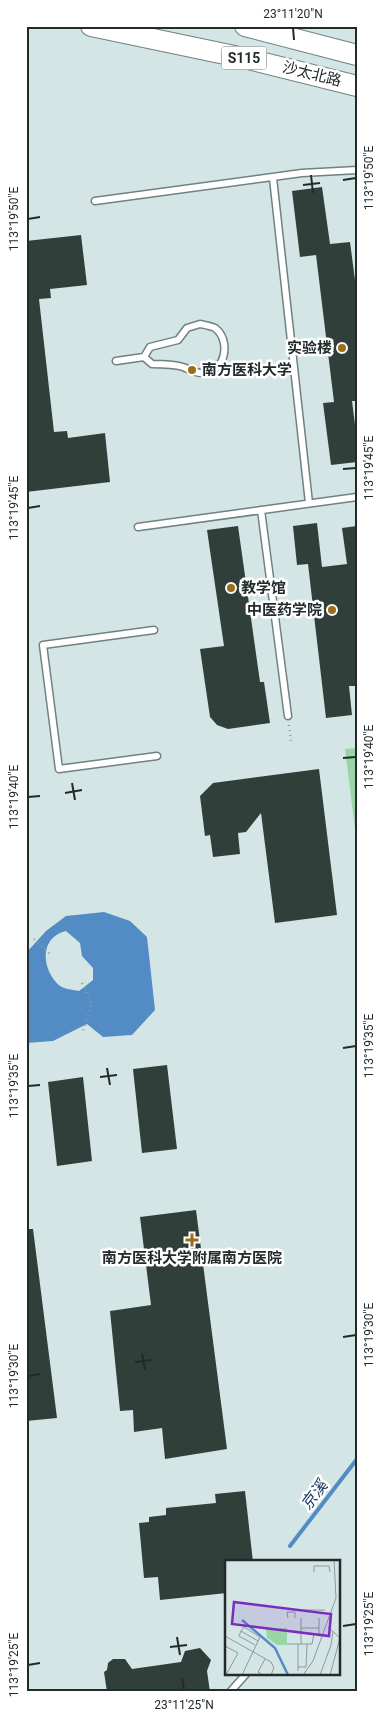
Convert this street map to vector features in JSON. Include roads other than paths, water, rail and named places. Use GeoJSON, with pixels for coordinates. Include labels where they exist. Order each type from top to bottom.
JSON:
{"type":"FeatureCollection","features":[{"type":"Feature","properties":{"kind":"main road","name":"沙太北路"},"geometry":{"type":"LineString","coordinates":[[91,26],[130,30],[357,86]]}},
{"type":"Feature","properties":{"kind":"main road","name":"沙太北路"},"geometry":{"type":"LineString","coordinates":[[245,26],[357,55]]}},
{"type":"Feature","properties":{"kind":"lane"},"geometry":{"type":"LineString","coordinates":[[95,201],[302,174],[357,170]]}},
{"type":"Feature","properties":{"kind":"lane"},"geometry":{"type":"LineString","coordinates":[[273,178],[309,504]]}},
{"type":"Feature","properties":{"kind":"lane"},"geometry":{"type":"LineString","coordinates":[[116,362],[144,357],[150,347],[178,340],[187,328],[200,324],[214,328],[224,338],[225,356],[216,369],[206,373],[192,372],[171,364],[152,364],[144,357]]}},
{"type":"Feature","properties":{"kind":"lane"},"geometry":{"type":"LineString","coordinates":[[138,526],[357,497]]}},
{"type":"Feature","properties":{"kind":"lane"},"geometry":{"type":"LineString","coordinates":[[261,510],[288,716]]}},
{"type":"Feature","properties":{"kind":"lane"},"geometry":{"type":"LineString","coordinates":[[154,630],[43,645],[59,770],[157,756]]}},
{"type":"Feature","properties":{"kind":"lane"},"geometry":{"type":"LineString","coordinates":[[230,1692],[244,1676]]}},
{"type":"Feature","properties":{"kind":"water"},"geometry":{"type":"Polygon","coordinates":[[[104,912],[130,921],[147,937],[155,1010],[132,1035],[103,1037],[87,1024],[53,1041],[26,1043],[26,953],[46,931],[66,916],[104,912]],[[66,931],[57,934],[47,947],[46,955],[49,972],[60,986],[79,991],[93,980],[93,968],[82,956],[80,943],[66,931]]]}},
{"type":"Feature","properties":{"kind":"waterway","name":"京溪"},"geometry":{"type":"LineString","coordinates":[[290,1546],[357,1459]]}},
{"type":"Feature","properties":{"kind":"place","name":"实验楼"},"geometry":{"type":"Point","coordinates":[342,348]}},
{"type":"Feature","properties":{"kind":"place","name":"南方医科大学"},"geometry":{"type":"Point","coordinates":[192,370]}},
{"type":"Feature","properties":{"kind":"place","name":"教学馆"},"geometry":{"type":"Point","coordinates":[231,588]}},
{"type":"Feature","properties":{"kind":"place","name":"中医药学院"},"geometry":{"type":"Point","coordinates":[332,610]}},
{"type":"Feature","properties":{"kind":"place","name":"南方医科大学附属南方医院"},"geometry":{"type":"Point","coordinates":[192,1240]}}]}
